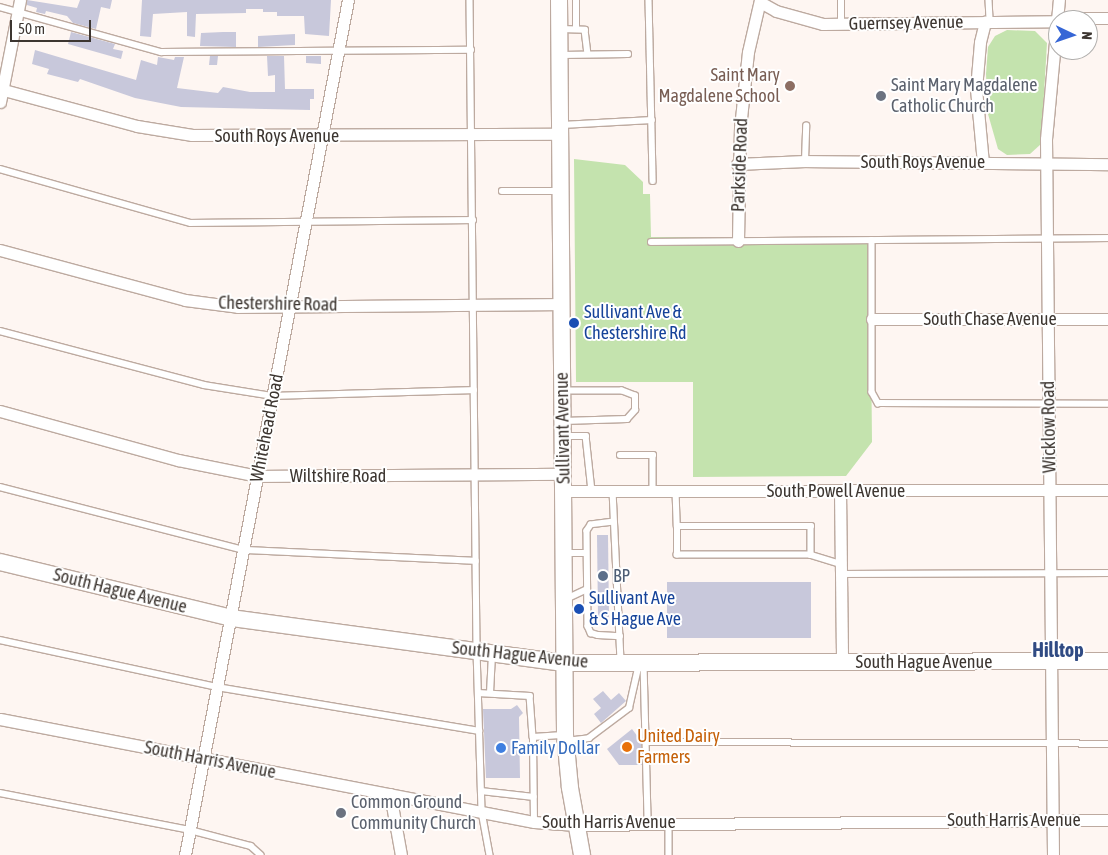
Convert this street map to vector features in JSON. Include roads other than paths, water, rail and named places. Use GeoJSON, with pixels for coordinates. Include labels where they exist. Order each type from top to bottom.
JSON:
{"type":"FeatureCollection","features":[{"type":"Feature","properties":{"kind":"main road","name":"Sullivant Avenue"},"geometry":{"type":"LineString","coordinates":[[559,6],[566,738],[576,825],[582,855]]}},
{"type":"Feature","properties":{"kind":"main road","name":"South Hague Avenue"},"geometry":{"type":"LineString","coordinates":[[0,562],[231,618],[565,663],[1108,661]]}},
{"type":"Feature","properties":{"kind":"street","name":"Whitehead Road"},"geometry":{"type":"LineString","coordinates":[[185,855],[340,50],[348,0]]}},
{"type":"Feature","properties":{"kind":"street","name":"Guernsey Avenue"},"geometry":{"type":"LineString","coordinates":[[760,1],[776,11],[804,19],[841,24],[1048,20]]}},
{"type":"Feature","properties":{"kind":"street","name":"Parkside Road"},"geometry":{"type":"LineString","coordinates":[[738,241],[737,164],[748,52],[760,1]]}},
{"type":"Feature","properties":{"kind":"street"},"geometry":{"type":"LineString","coordinates":[[0,102],[18,6]]}},
{"type":"Feature","properties":{"kind":"street"},"geometry":{"type":"LineString","coordinates":[[983,162],[976,88],[980,42],[988,22]]}},
{"type":"Feature","properties":{"kind":"street","name":"Wicklow Road"},"geometry":{"type":"LineString","coordinates":[[1052,60],[1047,106],[1046,164],[1053,855]]}},
{"type":"Feature","properties":{"kind":"street","name":"South Roys Avenue"},"geometry":{"type":"LineString","coordinates":[[1,89],[164,131],[192,135],[472,135],[560,129]]}},
{"type":"Feature","properties":{"kind":"street","name":"South Roys Avenue"},"geometry":{"type":"LineString","coordinates":[[737,164],[805,161],[1108,164]]}},
{"type":"Feature","properties":{"kind":"street","name":"Chestershire Road"},"geometry":{"type":"LineString","coordinates":[[0,250],[185,300],[238,306],[562,304]]}},
{"type":"Feature","properties":{"kind":"street","name":"South Chase Avenue"},"geometry":{"type":"LineString","coordinates":[[872,319],[1108,319]]}},
{"type":"Feature","properties":{"kind":"street","name":"Wiltshire Road"},"geometry":{"type":"LineString","coordinates":[[0,411],[178,460],[258,476],[563,474]]}},
{"type":"Feature","properties":{"kind":"street","name":"South Powell Avenue"},"geometry":{"type":"LineString","coordinates":[[564,491],[1108,490]]}},
{"type":"Feature","properties":{"kind":"street"},"geometry":{"type":"LineString","coordinates":[[840,491],[842,662]]}},
{"type":"Feature","properties":{"kind":"street","name":"South Harris Avenue"},"geometry":{"type":"LineString","coordinates":[[0,719],[534,822],[576,825],[648,822],[1108,820]]}},
{"type":"Feature","properties":{"kind":"street"},"geometry":{"type":"LineString","coordinates":[[390,794],[401,855]]}},
{"type":"Feature","properties":{"kind":"lane"},"geometry":{"type":"LineString","coordinates":[[470,0],[476,561],[484,652],[490,693]]}},
{"type":"Feature","properties":{"kind":"lane"},"geometry":{"type":"LineString","coordinates":[[576,0],[576,29]]}},
{"type":"Feature","properties":{"kind":"lane"},"geometry":{"type":"LineString","coordinates":[[649,0],[653,181]]}},
{"type":"Feature","properties":{"kind":"lane"},"geometry":{"type":"LineString","coordinates":[[841,0],[841,24]]}},
{"type":"Feature","properties":{"kind":"lane"},"geometry":{"type":"LineString","coordinates":[[988,22],[989,0]]}},
{"type":"Feature","properties":{"kind":"lane"},"geometry":{"type":"LineString","coordinates":[[0,7],[18,6],[161,52],[471,50]]}},
{"type":"Feature","properties":{"kind":"lane"},"geometry":{"type":"LineString","coordinates":[[559,6],[576,12]]}},
{"type":"Feature","properties":{"kind":"lane"},"geometry":{"type":"LineString","coordinates":[[559,29],[585,30],[588,54]]}},
{"type":"Feature","properties":{"kind":"lane"},"geometry":{"type":"LineString","coordinates":[[559,55],[628,54]]}},
{"type":"Feature","properties":{"kind":"lane"},"geometry":{"type":"LineString","coordinates":[[560,129],[652,120]]}},
{"type":"Feature","properties":{"kind":"lane"},"geometry":{"type":"LineString","coordinates":[[805,161],[806,126]]}},
{"type":"Feature","properties":{"kind":"lane"},"geometry":{"type":"LineString","coordinates":[[0,169],[191,223],[473,220]]}},
{"type":"Feature","properties":{"kind":"lane"},"geometry":{"type":"LineString","coordinates":[[502,191],[561,191]]}},
{"type":"Feature","properties":{"kind":"lane"},"geometry":{"type":"LineString","coordinates":[[651,242],[1108,238]]}},
{"type":"Feature","properties":{"kind":"lane"},"geometry":{"type":"LineString","coordinates":[[872,240],[872,392],[878,403],[1108,404]]}},
{"type":"Feature","properties":{"kind":"lane"},"geometry":{"type":"LineString","coordinates":[[0,331],[204,385],[273,396],[474,390]]}},
{"type":"Feature","properties":{"kind":"lane"},"geometry":{"type":"LineString","coordinates":[[563,391],[622,391],[635,396],[635,410],[627,419],[563,429]]}},
{"type":"Feature","properties":{"kind":"lane"},"geometry":{"type":"LineString","coordinates":[[563,429],[586,436],[592,491]]}},
{"type":"Feature","properties":{"kind":"lane"},"geometry":{"type":"LineString","coordinates":[[620,455],[653,455],[653,491]]}},
{"type":"Feature","properties":{"kind":"lane"},"geometry":{"type":"LineString","coordinates":[[0,487],[244,550],[476,561]]}},
{"type":"Feature","properties":{"kind":"lane"},"geometry":{"type":"LineString","coordinates":[[613,491],[621,662]]}},
{"type":"Feature","properties":{"kind":"lane"},"geometry":{"type":"LineString","coordinates":[[676,491],[677,555],[811,555],[841,569],[1108,573]]}},
{"type":"Feature","properties":{"kind":"lane"},"geometry":{"type":"LineString","coordinates":[[614,522],[591,525],[587,530],[588,626],[591,633],[620,636]]}},
{"type":"Feature","properties":{"kind":"lane"},"geometry":{"type":"LineString","coordinates":[[676,526],[811,526],[811,555]]}},
{"type":"Feature","properties":{"kind":"lane"},"geometry":{"type":"LineString","coordinates":[[564,553],[586,553]]}},
{"type":"Feature","properties":{"kind":"lane"},"geometry":{"type":"LineString","coordinates":[[564,600],[587,590]]}},
{"type":"Feature","properties":{"kind":"lane"},"geometry":{"type":"LineString","coordinates":[[0,640],[217,687],[479,731]]}},
{"type":"Feature","properties":{"kind":"lane"},"geometry":{"type":"LineString","coordinates":[[484,652],[478,693],[479,731],[482,812],[490,855]]}},
{"type":"Feature","properties":{"kind":"lane"},"geometry":{"type":"LineString","coordinates":[[533,737],[589,738],[629,708],[641,662]]}},
{"type":"Feature","properties":{"kind":"lane"},"geometry":{"type":"LineString","coordinates":[[641,662],[648,822]]}},
{"type":"Feature","properties":{"kind":"lane"},"geometry":{"type":"LineString","coordinates":[[478,693],[530,696],[533,737],[534,822]]}},
{"type":"Feature","properties":{"kind":"lane"},"geometry":{"type":"LineString","coordinates":[[646,742],[1108,744]]}},
{"type":"Feature","properties":{"kind":"lane"},"geometry":{"type":"LineString","coordinates":[[481,790],[534,797]]}},
{"type":"Feature","properties":{"kind":"lane"},"geometry":{"type":"LineString","coordinates":[[0,793],[190,830],[251,846],[261,855]]}},
{"type":"Feature","properties":{"kind":"lane"},"geometry":{"type":"LineString","coordinates":[[669,822],[669,855]]}},
{"type":"Feature","properties":{"kind":"place","name":"Saint Mary Magdalene School"},"geometry":{"type":"Point","coordinates":[790,86]}},
{"type":"Feature","properties":{"kind":"place","name":"Saint Mary Magdalene Catholic Church"},"geometry":{"type":"Point","coordinates":[881,96]}},
{"type":"Feature","properties":{"kind":"place","name":"Sullivant Ave & Chestershire Rd"},"geometry":{"type":"Point","coordinates":[574,323]}},
{"type":"Feature","properties":{"kind":"place","name":"BP"},"geometry":{"type":"Point","coordinates":[603,576]}},
{"type":"Feature","properties":{"kind":"place","name":"Sullivant Ave & S Hague Ave"},"geometry":{"type":"Point","coordinates":[579,609]}},
{"type":"Feature","properties":{"kind":"place","name":"United Dairy Farmers"},"geometry":{"type":"Point","coordinates":[627,747]}},
{"type":"Feature","properties":{"kind":"place","name":"Family Dollar"},"geometry":{"type":"Point","coordinates":[501,748]}},
{"type":"Feature","properties":{"kind":"place","name":"Common Ground Community Church"},"geometry":{"type":"Point","coordinates":[341,813]}},
{"type":"Feature","properties":{"kind":"district","name":"Hilltop"},"geometry":{"type":"Point","coordinates":[1058,649]}}]}
